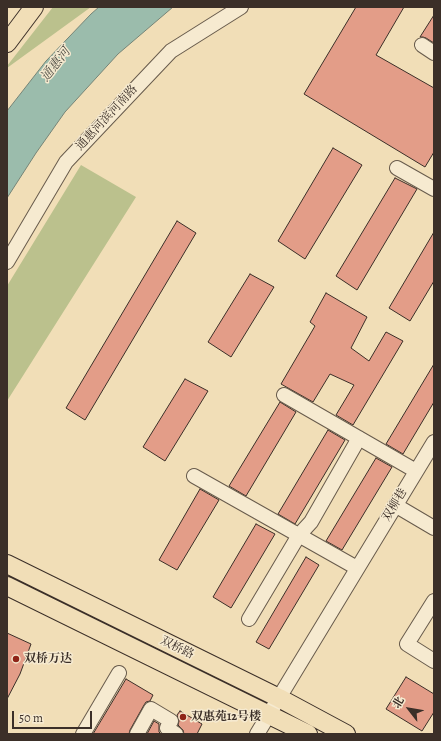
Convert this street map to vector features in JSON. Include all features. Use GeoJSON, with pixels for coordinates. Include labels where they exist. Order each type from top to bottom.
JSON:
{"type":"FeatureCollection","features":[{"type":"Feature","properties":{"kind":"main road"},"geometry":{"type":"LineString","coordinates":[[7,43],[34,7]]}},
{"type":"Feature","properties":{"kind":"main road","name":"双桥路"},"geometry":{"type":"LineString","coordinates":[[7,564],[279,698],[346,734]]}},
{"type":"Feature","properties":{"kind":"main road","name":"双桥路"},"geometry":{"type":"LineString","coordinates":[[7,586],[308,734]]}},
{"type":"Feature","properties":{"kind":"street","name":"通惠河滨河南路"},"geometry":{"type":"LineString","coordinates":[[7,262],[66,162],[170,51],[241,7]]}},
{"type":"Feature","properties":{"kind":"street"},"geometry":{"type":"LineString","coordinates":[[422,45],[434,53]]}},
{"type":"Feature","properties":{"kind":"street"},"geometry":{"type":"LineString","coordinates":[[397,168],[434,189]]}},
{"type":"Feature","properties":{"kind":"street"},"geometry":{"type":"LineString","coordinates":[[284,396],[416,471]]}},
{"type":"Feature","properties":{"kind":"street"},"geometry":{"type":"LineString","coordinates":[[249,619],[299,536],[310,522],[359,438]]}},
{"type":"Feature","properties":{"kind":"street","name":"双柳巷"},"geometry":{"type":"LineString","coordinates":[[258,734],[434,442]]}},
{"type":"Feature","properties":{"kind":"street"},"geometry":{"type":"LineString","coordinates":[[194,476],[357,568]]}},
{"type":"Feature","properties":{"kind":"street"},"geometry":{"type":"LineString","coordinates":[[395,505],[434,528]]}},
{"type":"Feature","properties":{"kind":"street"},"geometry":{"type":"LineString","coordinates":[[434,601],[408,644],[434,661]]}},
{"type":"Feature","properties":{"kind":"street"},"geometry":{"type":"LineString","coordinates":[[83,734],[119,673]]}},
{"type":"Feature","properties":{"kind":"street"},"geometry":{"type":"LineString","coordinates":[[137,734],[151,709],[171,721],[167,728],[176,734]]}},
{"type":"Feature","properties":{"kind":"green space"},"geometry":{"type":"Polygon","coordinates":[[[53,7],[91,7],[7,68],[7,66],[53,7]]]}},
{"type":"Feature","properties":{"kind":"green space"},"geometry":{"type":"Polygon","coordinates":[[[81,165],[136,197],[7,401],[7,286],[81,165]]]}},
{"type":"Feature","properties":{"kind":"water","name":"通惠河"},"geometry":{"type":"Polygon","coordinates":[[[99,7],[173,7],[118,54],[65,112],[7,198],[7,111],[46,61],[99,7]]]}},
{"type":"Feature","properties":{"kind":"building"},"geometry":{"type":"Polygon","coordinates":[[[356,7],[404,7],[376,55],[434,88],[434,152],[425,167],[304,94],[356,7]]]}},
{"type":"Feature","properties":{"kind":"building"},"geometry":{"type":"Polygon","coordinates":[[[434,15],[434,43],[426,38],[420,37],[434,15]]]}},
{"type":"Feature","properties":{"kind":"building"},"geometry":{"type":"Polygon","coordinates":[[[333,148],[362,165],[305,259],[278,241],[333,148]]]}},
{"type":"Feature","properties":{"kind":"building"},"geometry":{"type":"Polygon","coordinates":[[[395,178],[417,189],[357,290],[336,276],[395,178]]]}},
{"type":"Feature","properties":{"kind":"building"},"geometry":{"type":"Polygon","coordinates":[[[177,221],[196,233],[85,420],[66,408],[177,221]]]}},
{"type":"Feature","properties":{"kind":"building"},"geometry":{"type":"Polygon","coordinates":[[[434,232],[434,281],[410,321],[389,308],[434,232]]]}},
{"type":"Feature","properties":{"kind":"building"},"geometry":{"type":"Polygon","coordinates":[[[250,274],[274,287],[231,357],[208,342],[250,274]]]}},
{"type":"Feature","properties":{"kind":"building"},"geometry":{"type":"Polygon","coordinates":[[[326,293],[367,317],[351,348],[369,361],[386,332],[403,341],[353,425],[336,415],[354,385],[330,374],[313,402],[281,384],[315,326],[310,322],[326,293]]]}},
{"type":"Feature","properties":{"kind":"building"},"geometry":{"type":"Polygon","coordinates":[[[434,364],[434,402],[403,454],[386,444],[434,364]]]}},
{"type":"Feature","properties":{"kind":"building"},"geometry":{"type":"Polygon","coordinates":[[[185,379],[208,391],[165,461],[143,447],[185,379]]]}},
{"type":"Feature","properties":{"kind":"building"},"geometry":{"type":"Polygon","coordinates":[[[280,402],[296,412],[246,496],[229,486],[280,402]]]}},
{"type":"Feature","properties":{"kind":"building"},"geometry":{"type":"Polygon","coordinates":[[[328,430],[345,440],[295,524],[278,514],[328,430]]]}},
{"type":"Feature","properties":{"kind":"building"},"geometry":{"type":"Polygon","coordinates":[[[376,458],[392,467],[342,550],[326,541],[376,458]]]}},
{"type":"Feature","properties":{"kind":"building"},"geometry":{"type":"Polygon","coordinates":[[[200,489],[219,500],[177,570],[159,560],[200,489]]]}},
{"type":"Feature","properties":{"kind":"building"},"geometry":{"type":"Polygon","coordinates":[[[256,524],[275,534],[231,608],[213,597],[256,524]]]}},
{"type":"Feature","properties":{"kind":"building"},"geometry":{"type":"Polygon","coordinates":[[[306,557],[319,565],[269,649],[256,642],[306,557]]]}},
{"type":"Feature","properties":{"kind":"building","name":"双桥万达"},"geometry":{"type":"Polygon","coordinates":[[[7,633],[31,644],[20,674],[7,699],[7,633]]]}},
{"type":"Feature","properties":{"kind":"building"},"geometry":{"type":"Polygon","coordinates":[[[406,677],[434,694],[434,712],[422,731],[386,709],[406,677]]]}},
{"type":"Feature","properties":{"kind":"building"},"geometry":{"type":"Polygon","coordinates":[[[126,679],[153,695],[150,701],[146,702],[144,705],[129,734],[93,734],[126,679]]]}},
{"type":"Feature","properties":{"kind":"building","name":"双惠苑12号楼"},"geometry":{"type":"Polygon","coordinates":[[[180,711],[202,724],[197,734],[184,734],[183,730],[178,725],[179,721],[177,715],[180,711]]]}},
{"type":"Feature","properties":{"kind":"building"},"geometry":{"type":"Polygon","coordinates":[[[154,721],[159,724],[159,732],[161,734],[147,734],[154,721]]]}},
{"type":"Feature","properties":{"kind":"place","name":"双桥万达"},"geometry":{"type":"Point","coordinates":[16,659]}},
{"type":"Feature","properties":{"kind":"place","name":"双惠苑12号楼"},"geometry":{"type":"Point","coordinates":[183,717]}}]}
